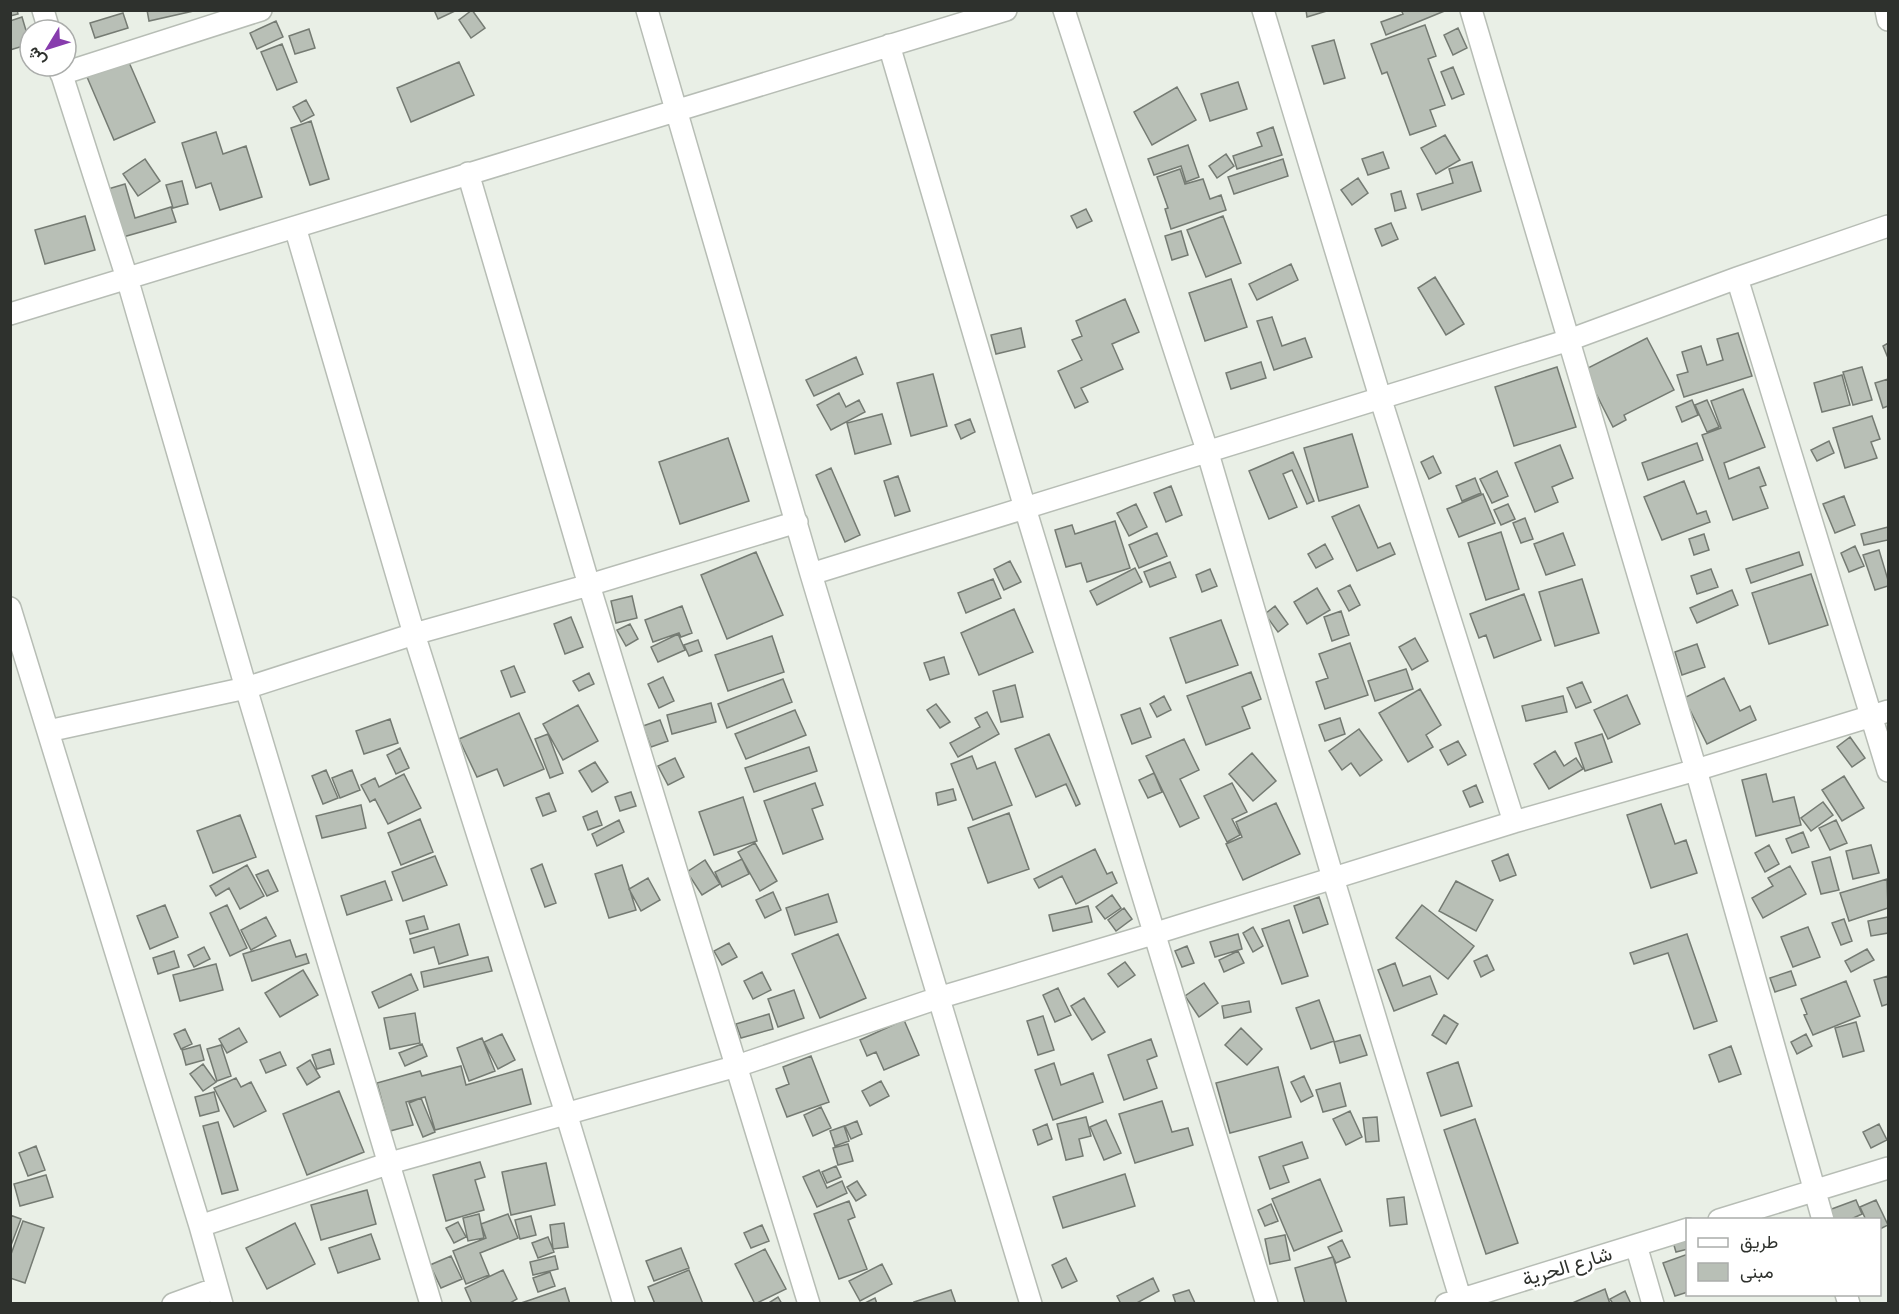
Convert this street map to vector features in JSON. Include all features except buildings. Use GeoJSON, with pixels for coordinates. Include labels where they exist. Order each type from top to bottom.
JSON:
{"type":"FeatureCollection","features":[{"type":"Feature","properties":{"kind":"street"},"geometry":{"type":"LineString","coordinates":[[647,10],[811,574],[1031,1304]]}},
{"type":"Feature","properties":{"kind":"street"},"geometry":{"type":"LineString","coordinates":[[10,314],[1006,10]]}},
{"type":"Feature","properties":{"kind":"street"},"geometry":{"type":"LineString","coordinates":[[1064,10],[1207,450],[1456,1302]]}},
{"type":"Feature","properties":{"kind":"street"},"geometry":{"type":"LineString","coordinates":[[1263,10],[1380,397],[1514,822]]}},
{"type":"Feature","properties":{"kind":"street"},"geometry":{"type":"LineString","coordinates":[[1471,10],[1696,770],[1822,1218]]}},
{"type":"Feature","properties":{"kind":"street"},"geometry":{"type":"LineString","coordinates":[[1886,10],[1888,20]]}},
{"type":"Feature","properties":{"kind":"street"},"geometry":{"type":"LineString","coordinates":[[78,64],[248,12]]}},
{"type":"Feature","properties":{"kind":"street"},"geometry":{"type":"LineString","coordinates":[[889,45],[1025,508],[1267,1304]]}},
{"type":"Feature","properties":{"kind":"street"},"geometry":{"type":"LineString","coordinates":[[63,78],[127,278],[246,688],[431,1304]]}},
{"type":"Feature","properties":{"kind":"street"},"geometry":{"type":"LineString","coordinates":[[468,173],[589,585],[809,1304]]}},
{"type":"Feature","properties":{"kind":"street"},"geometry":{"type":"LineString","coordinates":[[811,574],[1569,340],[1737,278],[1888,226]]}},
{"type":"Feature","properties":{"kind":"street"},"geometry":{"type":"LineString","coordinates":[[294,227],[414,634],[624,1304]]}},
{"type":"Feature","properties":{"kind":"street"},"geometry":{"type":"LineString","coordinates":[[1737,278],[1880,713],[1888,771]]}},
{"type":"Feature","properties":{"kind":"street"},"geometry":{"type":"LineString","coordinates":[[48,731],[246,688],[414,634],[589,585],[797,522]]}},
{"type":"Feature","properties":{"kind":"street"},"geometry":{"type":"LineString","coordinates":[[10,608],[200,1226],[219,1296],[173,1304]]}},
{"type":"Feature","properties":{"kind":"street"},"geometry":{"type":"LineString","coordinates":[[200,1226],[390,1163],[737,1066],[938,998],[1880,713]]}},
{"type":"Feature","properties":{"kind":"street"},"geometry":{"type":"LineString","coordinates":[[1725,1218],[1888,1168]]}},
{"type":"Feature","properties":{"kind":"street","name":"شارع الحرية"},"geometry":{"type":"LineString","coordinates":[[1456,1302],[1686,1230]]}},
{"type":"Feature","properties":{"kind":"street"},"geometry":{"type":"LineString","coordinates":[[1636,1245],[1653,1304]]}}]}
